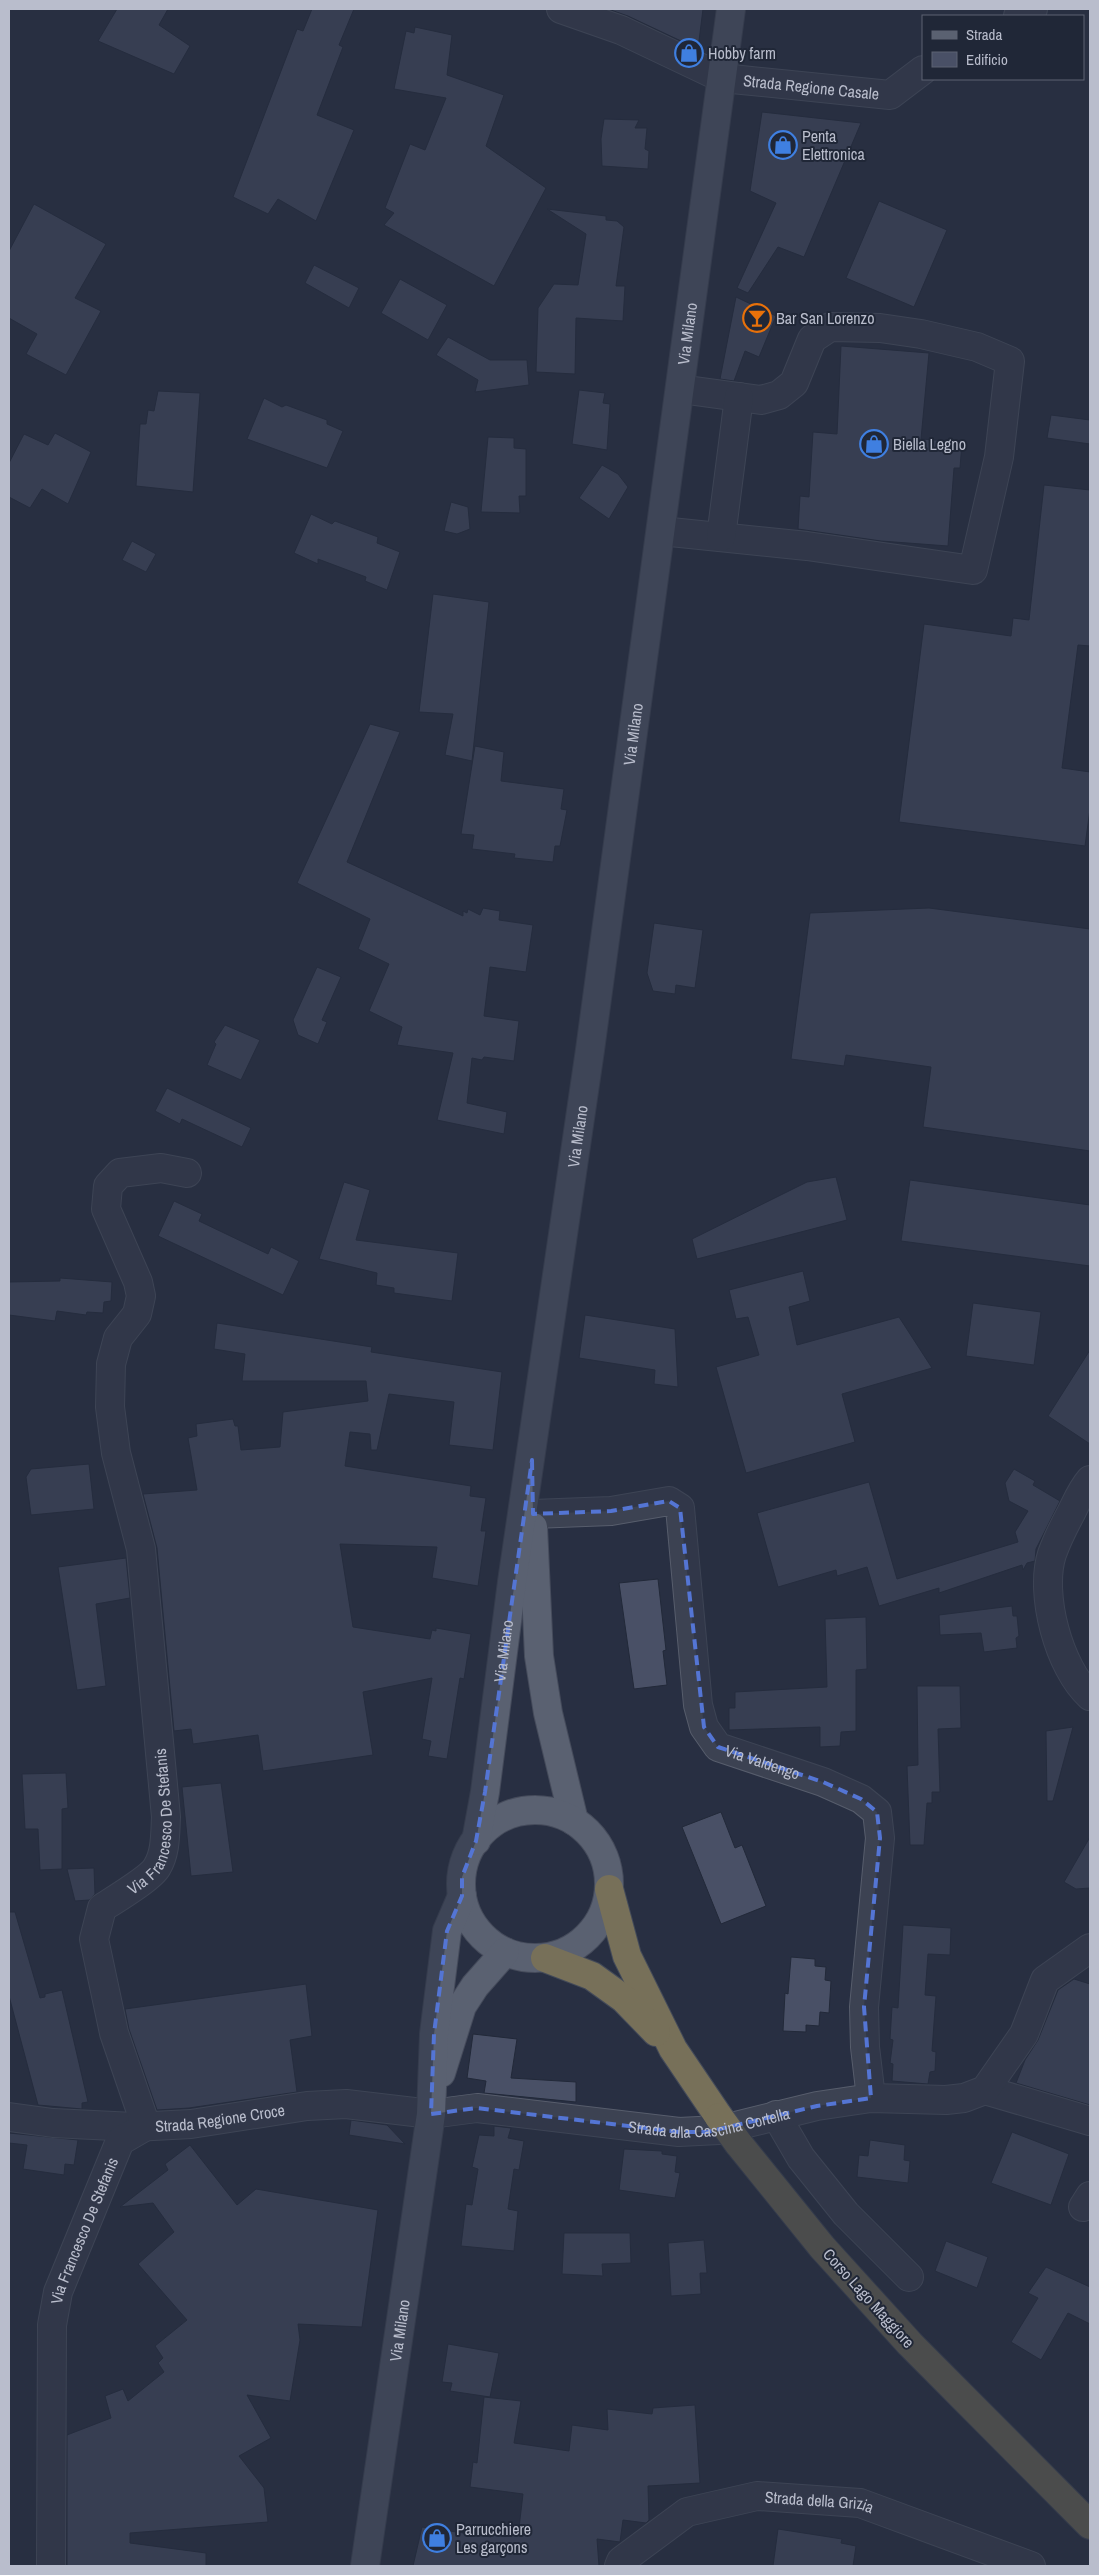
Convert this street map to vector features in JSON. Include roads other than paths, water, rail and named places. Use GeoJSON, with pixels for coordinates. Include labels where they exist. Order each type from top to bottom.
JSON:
{"type":"FeatureCollection","features":[{"type":"Feature","properties":{"kind":"highway","name":"Corso Lago Maggiore"},"geometry":{"type":"LineString","coordinates":[[609,1889],[627,1956],[673,2049],[738,2143],[822,2247],[904,2337],[1090,2525]]}},
{"type":"Feature","properties":{"kind":"highway","name":"Corso Lago Maggiore"},"geometry":{"type":"LineString","coordinates":[[545,1958],[592,1976],[624,1999],[673,2049]]}},
{"type":"Feature","properties":{"kind":"main road","name":"Via Milano"},"geometry":{"type":"LineString","coordinates":[[476,1841],[485,1792],[512,1582],[532,1460],[732,9]]}},
{"type":"Feature","properties":{"kind":"main road","name":"Via Milano"},"geometry":{"type":"LineString","coordinates":[[532,1460],[539,1656],[548,1713],[574,1821]]}},
{"type":"Feature","properties":{"kind":"main road"},"geometry":{"type":"LineString","coordinates":[[532,1810],[554,1812],[574,1821],[590,1834],[601,1850],[608,1869],[609,1889],[603,1914],[590,1935],[570,1950],[545,1958],[525,1958],[505,1952],[490,1943],[477,1930],[467,1914],[462,1896],[462,1877],[466,1858],[476,1841],[497,1821],[510,1814],[532,1810]]}},
{"type":"Feature","properties":{"kind":"main road","name":"Via Milano"},"geometry":{"type":"LineString","coordinates":[[365,2566],[432,2105],[434,2034],[447,1931],[462,1896]]}},
{"type":"Feature","properties":{"kind":"main road","name":"Via Milano"},"geometry":{"type":"LineString","coordinates":[[432,2105],[462,2006],[475,1986],[505,1952]]}},
{"type":"Feature","properties":{"kind":"street","name":"Strada Regione Casale"},"geometry":{"type":"LineString","coordinates":[[561,9],[621,30],[722,78],[890,95],[922,71]]}},
{"type":"Feature","properties":{"kind":"street"},"geometry":{"type":"LineString","coordinates":[[1020,15],[1033,9]]}},
{"type":"Feature","properties":{"kind":"street"},"geometry":{"type":"LineString","coordinates":[[661,531],[807,546],[973,570],[1000,456],[1010,361],[976,347],[921,334],[880,328],[830,327],[812,339],[794,383],[779,396],[761,400],[680,389]]}},
{"type":"Feature","properties":{"kind":"street"},"geometry":{"type":"LineString","coordinates":[[721,538],[739,397]]}},
{"type":"Feature","properties":{"kind":"street","name":"Via Francesco De Stefanis"},"geometry":{"type":"LineString","coordinates":[[51,2566],[52,2325],[58,2292],[120,2141],[146,2126],[114,2033],[94,1939],[102,1908],[128,1892],[157,1868],[165,1844],[166,1817],[141,1549],[116,1453],[110,1408],[111,1364],[118,1338],[137,1314],[141,1296],[138,1282],[106,1209],[108,1186],[120,1173],[161,1168],[187,1172]]}},
{"type":"Feature","properties":{"kind":"street"},"geometry":{"type":"LineString","coordinates":[[1090,1480],[1070,1516],[1052,1555],[1047,1585],[1051,1614],[1063,1657],[1090,1696]]}},
{"type":"Feature","properties":{"kind":"street","name":"Via Valdengo"},"geometry":{"type":"LineString","coordinates":[[533,1514],[611,1511],[670,1501],[680,1508],[698,1705],[704,1728],[718,1746],[823,1782],[861,1799],[877,1812],[880,1838],[864,2007],[865,2047],[871,2098]]}},
{"type":"Feature","properties":{"kind":"street"},"geometry":{"type":"LineString","coordinates":[[1090,1948],[1045,1980],[1024,2034],[985,2090],[1090,2121]]}},
{"type":"Feature","properties":{"kind":"street","name":"Strada alla Cascina Cortella"},"geometry":{"type":"LineString","coordinates":[[432,2105],[477,2108],[679,2132],[719,2130],[817,2106],[871,2098],[946,2100],[964,2098],[985,2090]]}},
{"type":"Feature","properties":{"kind":"street","name":"Strada Regione Croce"},"geometry":{"type":"LineString","coordinates":[[9,2117],[53,2123],[146,2126],[191,2124],[308,2106],[346,2104],[432,2105]]}},
{"type":"Feature","properties":{"kind":"street"},"geometry":{"type":"LineString","coordinates":[[776,2115],[801,2158],[846,2214],[909,2277]]}},
{"type":"Feature","properties":{"kind":"street","name":"Strada della Grizia"},"geometry":{"type":"LineString","coordinates":[[619,2566],[621,2561],[687,2512],[757,2496],[860,2503],[1031,2566]]}},
{"type":"Feature","properties":{"kind":"place","name":"Hobby farm"},"geometry":{"type":"Point","coordinates":[689,53]}},
{"type":"Feature","properties":{"kind":"place","name":"Penta Elettronica"},"geometry":{"type":"Point","coordinates":[783,145]}},
{"type":"Feature","properties":{"kind":"place","name":"Bar San Lorenzo"},"geometry":{"type":"Point","coordinates":[757,318]}},
{"type":"Feature","properties":{"kind":"place","name":"Biella Legno"},"geometry":{"type":"Point","coordinates":[874,444]}},
{"type":"Feature","properties":{"kind":"place","name":"Parrucchiere Les garçons"},"geometry":{"type":"Point","coordinates":[437,2538]}}]}
